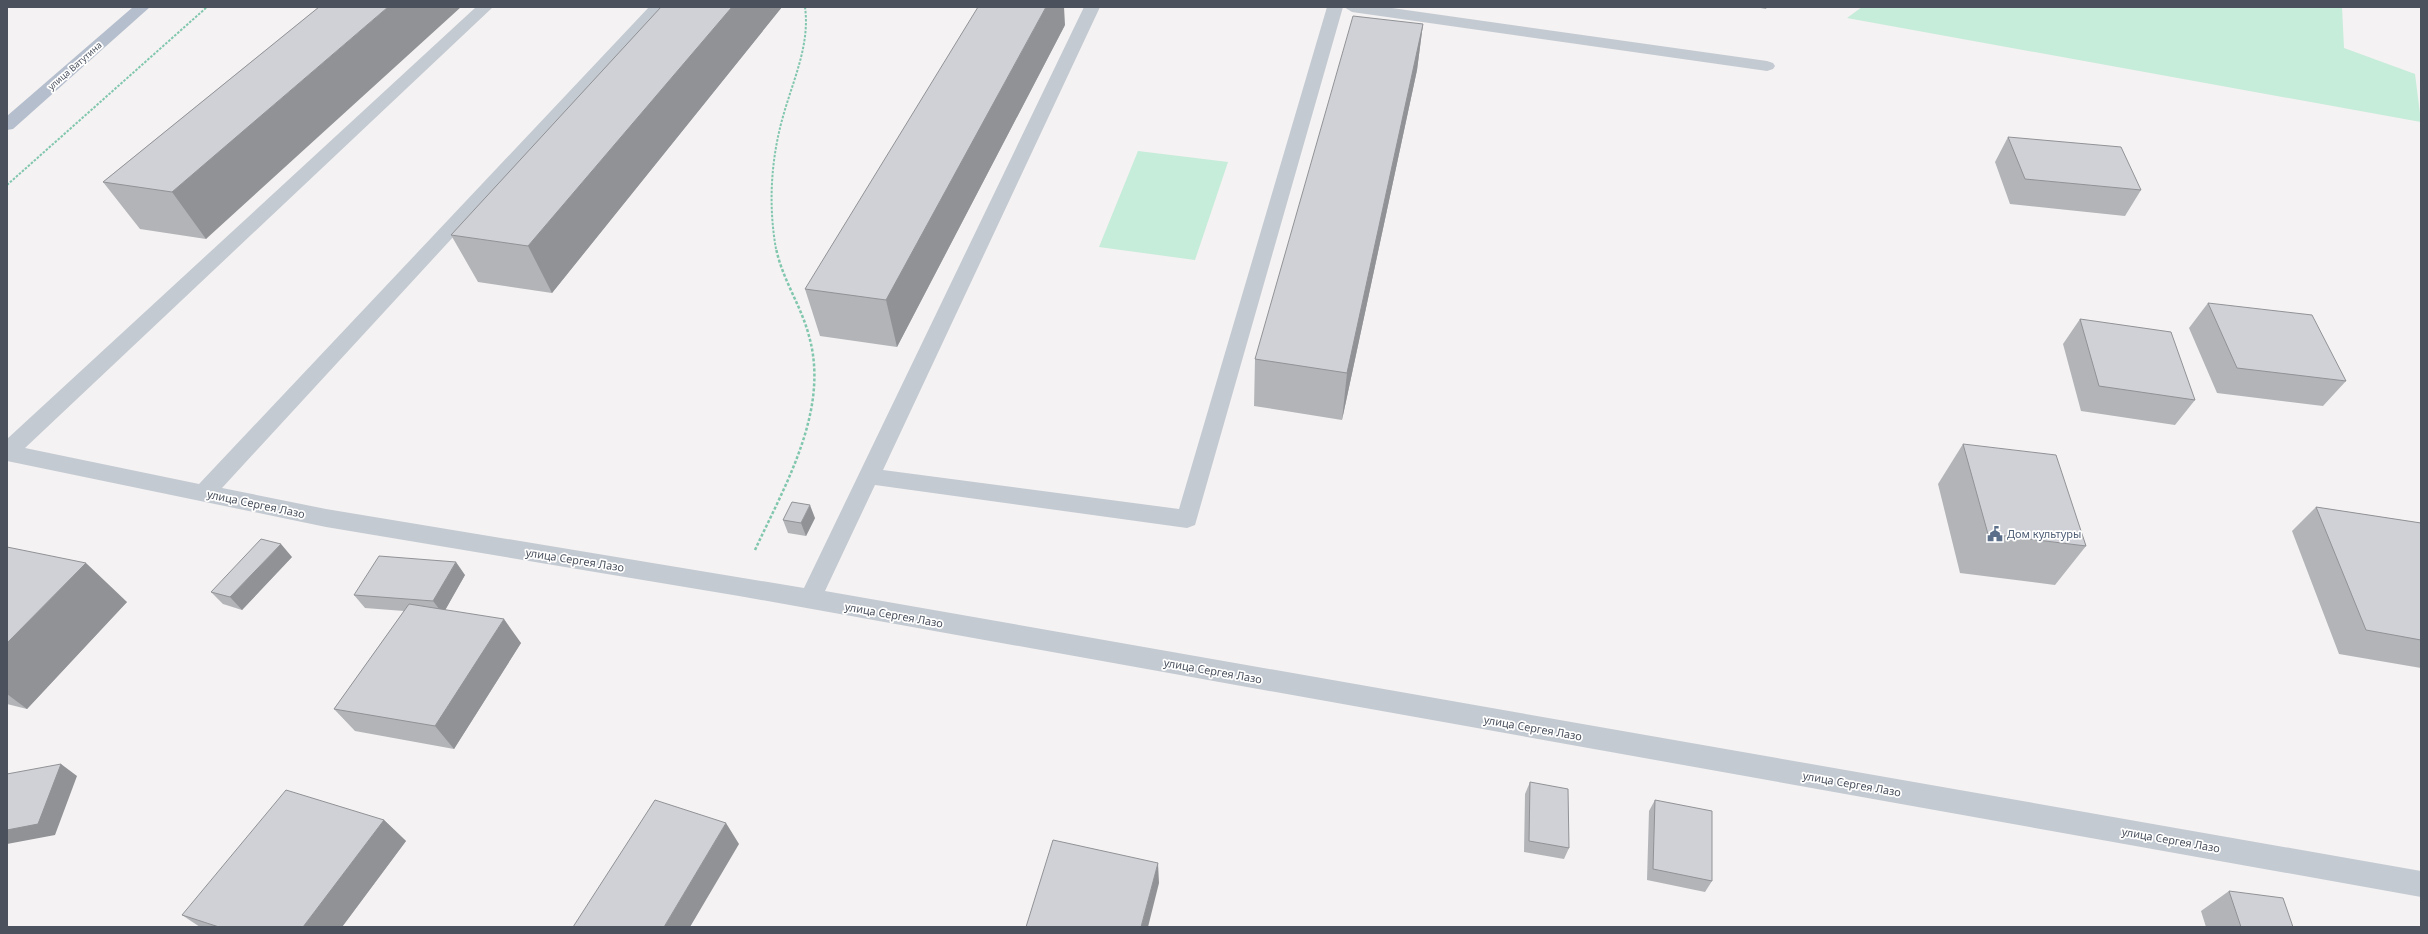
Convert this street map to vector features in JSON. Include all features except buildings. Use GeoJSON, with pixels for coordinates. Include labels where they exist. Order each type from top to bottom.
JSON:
{"type":"FeatureCollection","features":[{"type":"Feature","properties":{"kind":"main road","name":"улица Ватутина"},"geometry":{"type":"LineString","coordinates":[[7,125],[142,7]]}},
{"type":"Feature","properties":{"kind":"street"},"geometry":{"type":"LineString","coordinates":[[7,453],[485,7]]}},
{"type":"Feature","properties":{"kind":"street"},"geometry":{"type":"LineString","coordinates":[[204,493],[657,7]]}},
{"type":"Feature","properties":{"kind":"street"},"geometry":{"type":"LineString","coordinates":[[810,599],[1092,7]]}},
{"type":"Feature","properties":{"kind":"street"},"geometry":{"type":"LineString","coordinates":[[868,476],[1187,519],[1335,7]]}},
{"type":"Feature","properties":{"kind":"street"},"geometry":{"type":"LineString","coordinates":[[1352,7],[1767,66]]}},
{"type":"Feature","properties":{"kind":"street","name":"улица Сергея Лазо"},"geometry":{"type":"LineString","coordinates":[[7,453],[326,518],[739,586],[2421,884]]}},
{"type":"Feature","properties":{"kind":"path"},"geometry":{"type":"LineString","coordinates":[[7,185],[207,7]]}},
{"type":"Feature","properties":{"kind":"path"},"geometry":{"type":"LineString","coordinates":[[739,586],[804,440],[813,404],[814,366],[810,338],[798,306],[783,274],[773,232],[775,152],[803,44],[807,15],[805,7]]}},
{"type":"Feature","properties":{"kind":"green space"},"geometry":{"type":"Polygon","coordinates":[[[1862,7],[2342,7],[2344,48],[2415,74],[2421,122],[1847,18],[1862,7]]]}},
{"type":"Feature","properties":{"kind":"green space"},"geometry":{"type":"Polygon","coordinates":[[[1138,151],[1228,162],[1195,260],[1099,247],[1138,151]]]}},
{"type":"Feature","properties":{"kind":"place","name":"Дом культуры"},"geometry":{"type":"Point","coordinates":[1995,534]}}]}
